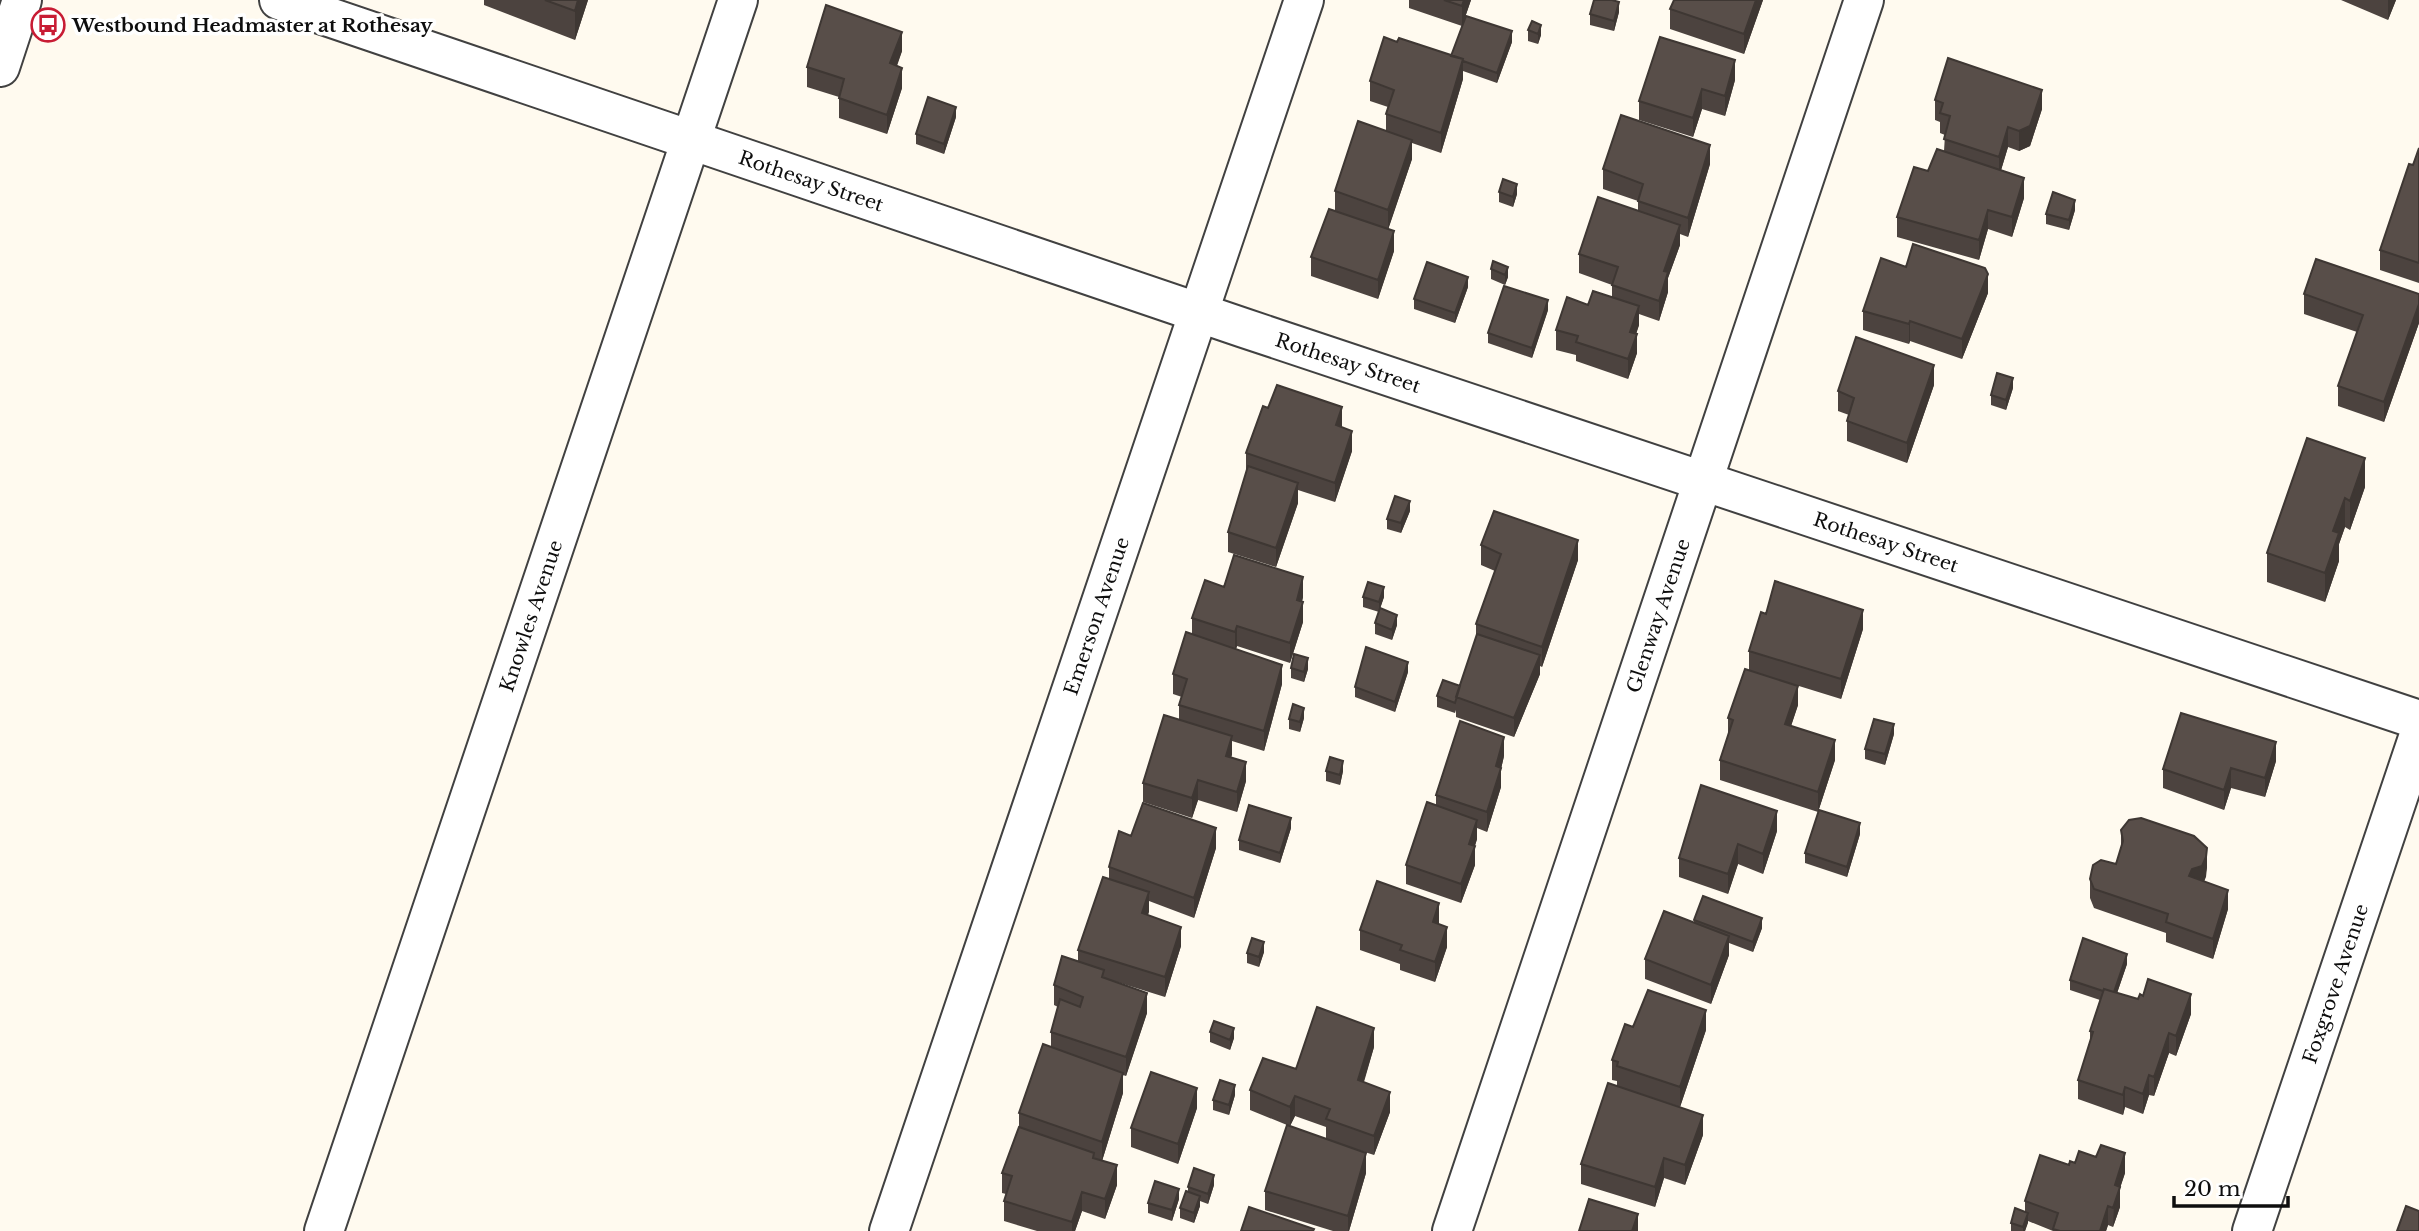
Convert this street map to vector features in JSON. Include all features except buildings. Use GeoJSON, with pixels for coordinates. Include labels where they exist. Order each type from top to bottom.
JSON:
{"type":"FeatureCollection","features":[{"type":"Feature","properties":{"kind":"street"},"geometry":{"type":"LineString","coordinates":[[0,67],[22,0]]}},
{"type":"Feature","properties":{"kind":"street","name":"Rothesay Street"},"geometry":{"type":"LineString","coordinates":[[279,0],[2419,720]]}},
{"type":"Feature","properties":{"kind":"street","name":"Knowles Avenue"},"geometry":{"type":"LineString","coordinates":[[324,1231],[738,0]]}},
{"type":"Feature","properties":{"kind":"street","name":"Emerson Avenue"},"geometry":{"type":"LineString","coordinates":[[889,1231],[1304,0]]}},
{"type":"Feature","properties":{"kind":"street","name":"Glenway Avenue"},"geometry":{"type":"LineString","coordinates":[[1452,1231],[1864,0]]}},
{"type":"Feature","properties":{"kind":"street","name":"Foxgrove Avenue"},"geometry":{"type":"LineString","coordinates":[[2252,1231],[2419,735]]}},
{"type":"Feature","properties":{"kind":"place","name":"Westbound Headmaster at Rothesay"},"geometry":{"type":"Point","coordinates":[48,25]}}]}
